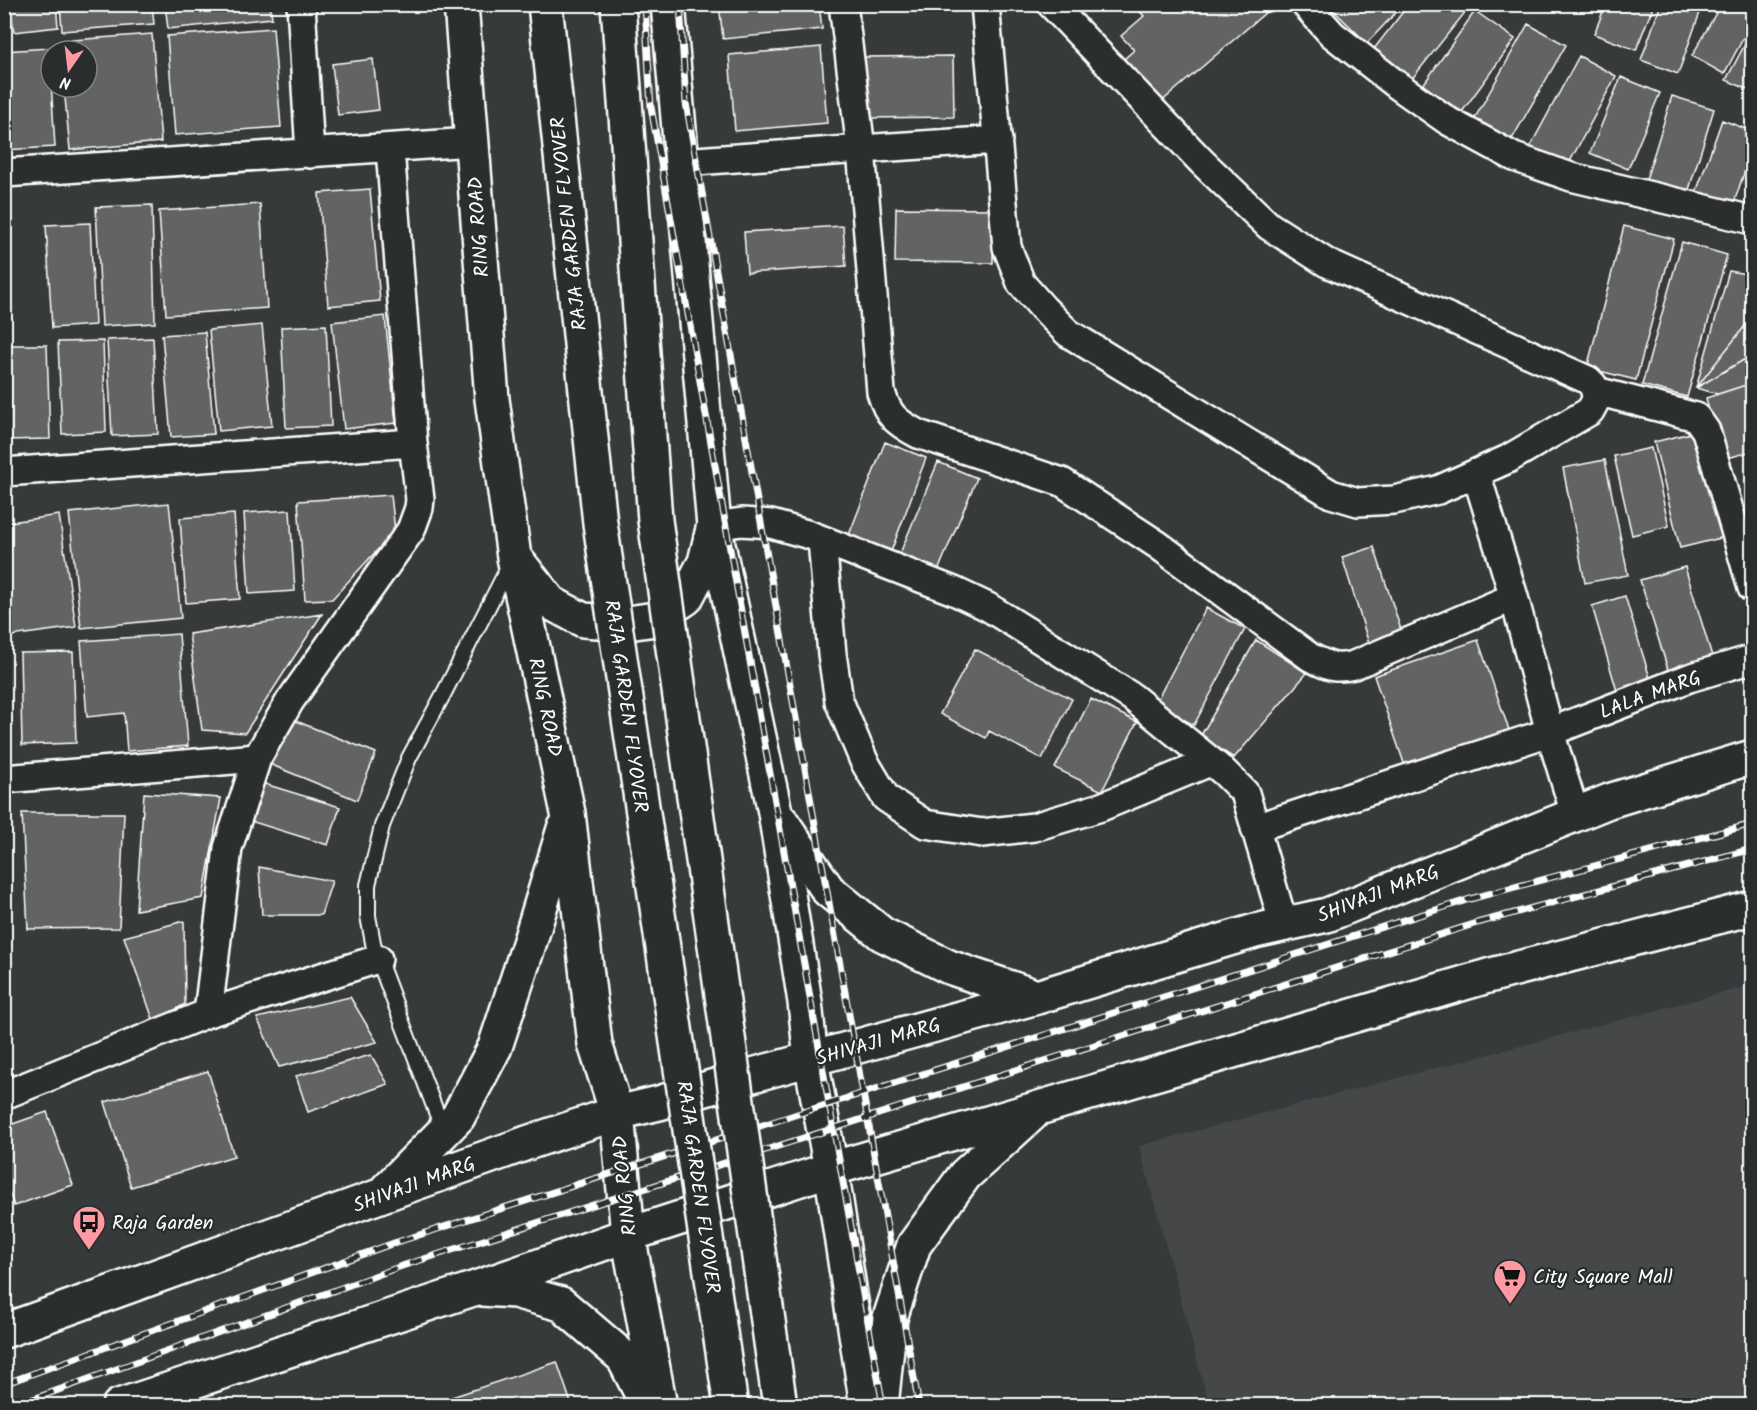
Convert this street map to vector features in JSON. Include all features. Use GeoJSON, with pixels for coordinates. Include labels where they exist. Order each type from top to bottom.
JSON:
{"type":"FeatureCollection","features":[{"type":"Feature","properties":{"kind":"main road","name":"RING ROAD"},"geometry":{"type":"LineString","coordinates":[[462,4],[492,399],[514,557],[568,813],[595,1044],[617,1113],[628,1234],[660,1406]]}},
{"type":"Feature","properties":{"kind":"main road","name":"RAJA GARDEN FLYOVER"},"geometry":{"type":"LineString","coordinates":[[545,4],[600,523],[731,1406]]}},
{"type":"Feature","properties":{"kind":"main road"},"geometry":{"type":"LineString","coordinates":[[618,4],[655,520],[780,1406]]}},
{"type":"Feature","properties":{"kind":"main road"},"geometry":{"type":"LineString","coordinates":[[668,4],[714,526],[775,812],[805,1002],[811,1060],[831,1169],[867,1406]]}},
{"type":"Feature","properties":{"kind":"main road"},"geometry":{"type":"LineString","coordinates":[[514,557],[551,603],[583,620],[628,623],[655,619],[686,598],[705,562],[714,526]]}},
{"type":"Feature","properties":{"kind":"main road","name":"SHIVAJI MARG"},"geometry":{"type":"LineString","coordinates":[[4,1331],[527,1143],[617,1113],[1037,997],[1255,931],[1327,915],[1608,801],[1752,757]]}},
{"type":"Feature","properties":{"kind":"main road"},"geometry":{"type":"LineString","coordinates":[[775,812],[828,890],[882,933],[949,967],[1037,997]]}},
{"type":"Feature","properties":{"kind":"main road"},"geometry":{"type":"LineString","coordinates":[[381,1196],[458,1117],[495,1047],[530,941],[568,813]]}},
{"type":"Feature","properties":{"kind":"main road"},"geometry":{"type":"LineString","coordinates":[[123,1405],[472,1289],[628,1234],[831,1169],[1488,976],[1752,908]]}},
{"type":"Feature","properties":{"kind":"main road"},"geometry":{"type":"LineString","coordinates":[[881,1406],[890,1318],[914,1245],[964,1175],[1037,1109]]}},
{"type":"Feature","properties":{"kind":"main road"},"geometry":{"type":"LineString","coordinates":[[472,1289],[515,1291],[561,1304],[624,1357],[648,1406]]}},
{"type":"Feature","properties":{"kind":"street"},"geometry":{"type":"LineString","coordinates":[[301,4],[310,154]]}},
{"type":"Feature","properties":{"kind":"street"},"geometry":{"type":"LineString","coordinates":[[843,4],[861,149],[881,392],[886,408],[899,424],[918,434],[1062,482],[1158,545],[1310,657],[1325,665],[1340,668],[1354,665],[1514,597]]}},
{"type":"Feature","properties":{"kind":"street"},"geometry":{"type":"LineString","coordinates":[[985,4],[1007,247],[1021,283],[1042,308],[1068,333],[1321,488],[1337,496],[1358,502],[1394,500],[1438,490],[1508,459],[1590,411],[1597,398],[1596,391],[1588,380],[1327,263],[1269,226],[1202,162],[1052,4]]}},
{"type":"Feature","properties":{"kind":"street"},"geometry":{"type":"LineString","coordinates":[[1305,4],[1332,34],[1397,85],[1448,121],[1514,158],[1571,177],[1752,220]]}},
{"type":"Feature","properties":{"kind":"street"},"geometry":{"type":"LineString","coordinates":[[682,162],[998,140]]}},
{"type":"Feature","properties":{"kind":"street"},"geometry":{"type":"LineString","coordinates":[[4,173],[472,142]]}},
{"type":"Feature","properties":{"kind":"street"},"geometry":{"type":"LineString","coordinates":[[208,1013],[228,848],[256,758],[290,701],[411,530],[419,508],[390,149]]}},
{"type":"Feature","properties":{"kind":"street"},"geometry":{"type":"LineString","coordinates":[[1596,391],[1696,417],[1706,431],[1752,588]]}},
{"type":"Feature","properties":{"kind":"street"},"geometry":{"type":"LineString","coordinates":[[4,472],[413,443]]}},
{"type":"Feature","properties":{"kind":"street"},"geometry":{"type":"LineString","coordinates":[[1476,473],[1514,597],[1550,732],[1575,814]]}},
{"type":"Feature","properties":{"kind":"street"},"geometry":{"type":"LineString","coordinates":[[714,526],[742,522],[771,524],[822,540],[954,591],[988,607],[1132,698],[1245,793],[1284,925]]}},
{"type":"Feature","properties":{"kind":"street"},"geometry":{"type":"LineString","coordinates":[[822,540],[832,654],[839,701],[864,761],[886,798],[925,824],[982,833],[1034,826],[1101,807],[1210,762]]}},
{"type":"Feature","properties":{"kind":"street","name":"LALA MARG"},"geometry":{"type":"LineString","coordinates":[[1255,828],[1550,732],[1689,678],[1752,659]]}},
{"type":"Feature","properties":{"kind":"street"},"geometry":{"type":"LineString","coordinates":[[4,779],[256,758]]}},
{"type":"Feature","properties":{"kind":"street"},"geometry":{"type":"LineString","coordinates":[[4,1095],[208,1013],[378,959]]}},
{"type":"Feature","properties":{"kind":"lane"},"geometry":{"type":"LineString","coordinates":[[443,1132],[374,948],[368,916],[368,885],[382,826],[409,758],[514,557]]}},
{"type":"Feature","properties":{"kind":"shaded area"},"geometry":{"type":"Polygon","coordinates":[[[1752,985],[1752,1405],[1209,1405],[1139,1146],[1752,985]]]}},
{"type":"Feature","properties":{"kind":"building"},"geometry":{"type":"Polygon","coordinates":[[[4,4],[9,41],[4,42],[4,4]]]}},
{"type":"Feature","properties":{"kind":"building"},"geometry":{"type":"Polygon","coordinates":[[[10,4],[56,4],[58,27],[14,32],[10,4]]]}},
{"type":"Feature","properties":{"kind":"building"},"geometry":{"type":"Polygon","coordinates":[[[60,4],[152,4],[154,24],[62,31],[60,4]]]}},
{"type":"Feature","properties":{"kind":"building"},"geometry":{"type":"Polygon","coordinates":[[[165,4],[270,4],[272,18],[168,29],[165,4]]]}},
{"type":"Feature","properties":{"kind":"building"},"geometry":{"type":"Polygon","coordinates":[[[719,4],[819,4],[822,29],[723,39],[719,4]]]}},
{"type":"Feature","properties":{"kind":"building"},"geometry":{"type":"Polygon","coordinates":[[[867,4],[935,4],[867,9],[867,4]]]}},
{"type":"Feature","properties":{"kind":"building"},"geometry":{"type":"Polygon","coordinates":[[[1137,4],[1269,4],[1272,7],[1160,103],[1123,60],[1134,50],[1121,36],[1144,16],[1135,6],[1137,4]]]}},
{"type":"Feature","properties":{"kind":"building"},"geometry":{"type":"Polygon","coordinates":[[[1327,4],[1404,4],[1367,43],[1327,4]]]}},
{"type":"Feature","properties":{"kind":"building"},"geometry":{"type":"Polygon","coordinates":[[[1409,4],[1459,4],[1467,10],[1411,80],[1373,50],[1409,4]]]}},
{"type":"Feature","properties":{"kind":"building"},"geometry":{"type":"Polygon","coordinates":[[[1606,4],[1654,4],[1636,50],[1594,34],[1606,4]]]}},
{"type":"Feature","properties":{"kind":"building"},"geometry":{"type":"Polygon","coordinates":[[[1661,4],[1703,4],[1678,74],[1641,60],[1661,4]]]}},
{"type":"Feature","properties":{"kind":"building"},"geometry":{"type":"Polygon","coordinates":[[[1721,4],[1752,4],[1752,22],[1724,74],[1692,56],[1721,4]]]}},
{"type":"Feature","properties":{"kind":"building"},"geometry":{"type":"Polygon","coordinates":[[[1475,11],[1515,39],[1462,112],[1423,85],[1475,11]]]}},
{"type":"Feature","properties":{"kind":"building"},"geometry":{"type":"Polygon","coordinates":[[[1528,24],[1566,45],[1508,146],[1471,125],[1528,24]]]}},
{"type":"Feature","properties":{"kind":"building"},"geometry":{"type":"Polygon","coordinates":[[[273,28],[281,127],[175,135],[167,36],[273,28]]]}},
{"type":"Feature","properties":{"kind":"building"},"geometry":{"type":"Polygon","coordinates":[[[1752,31],[1752,91],[1726,80],[1752,31]]]}},
{"type":"Feature","properties":{"kind":"building"},"geometry":{"type":"Polygon","coordinates":[[[152,34],[161,142],[70,150],[65,99],[99,99],[99,39],[86,39],[152,34]]]}},
{"type":"Feature","properties":{"kind":"building"},"geometry":{"type":"Polygon","coordinates":[[[821,47],[827,123],[735,131],[729,55],[821,47]]]}},
{"type":"Feature","properties":{"kind":"building"},"geometry":{"type":"Polygon","coordinates":[[[39,49],[39,99],[52,99],[55,147],[4,150],[4,51],[39,49]]]}},
{"type":"Feature","properties":{"kind":"building"},"geometry":{"type":"Polygon","coordinates":[[[953,56],[954,117],[864,118],[864,57],[953,56]]]}},
{"type":"Feature","properties":{"kind":"building"},"geometry":{"type":"Polygon","coordinates":[[[1579,56],[1616,76],[1567,167],[1530,147],[1579,56]]]}},
{"type":"Feature","properties":{"kind":"building"},"geometry":{"type":"Polygon","coordinates":[[[373,59],[379,110],[338,115],[332,64],[373,59]]]}},
{"type":"Feature","properties":{"kind":"building"},"geometry":{"type":"Polygon","coordinates":[[[1621,77],[1660,93],[1628,169],[1590,153],[1621,77]]]}},
{"type":"Feature","properties":{"kind":"building"},"geometry":{"type":"Polygon","coordinates":[[[1672,96],[1714,109],[1686,199],[1644,186],[1672,96]]]}},
{"type":"Feature","properties":{"kind":"building"},"geometry":{"type":"Polygon","coordinates":[[[1722,120],[1752,131],[1752,150],[1731,211],[1694,198],[1722,120]]]}},
{"type":"Feature","properties":{"kind":"building"},"geometry":{"type":"Polygon","coordinates":[[[1752,181],[1752,211],[1745,209],[1752,181]]]}},
{"type":"Feature","properties":{"kind":"building"},"geometry":{"type":"Polygon","coordinates":[[[370,189],[380,301],[328,306],[319,193],[370,189]]]}},
{"type":"Feature","properties":{"kind":"building"},"geometry":{"type":"Polygon","coordinates":[[[260,204],[267,308],[166,315],[159,211],[260,204]]]}},
{"type":"Feature","properties":{"kind":"building"},"geometry":{"type":"Polygon","coordinates":[[[152,205],[155,323],[102,326],[96,207],[152,205]]]}},
{"type":"Feature","properties":{"kind":"building"},"geometry":{"type":"Polygon","coordinates":[[[896,208],[993,209],[993,263],[895,262],[896,208]]]}},
{"type":"Feature","properties":{"kind":"building"},"geometry":{"type":"Polygon","coordinates":[[[90,223],[95,325],[52,328],[46,225],[90,223]]]}},
{"type":"Feature","properties":{"kind":"building"},"geometry":{"type":"Polygon","coordinates":[[[843,226],[846,266],[747,273],[744,232],[843,226]]]}},
{"type":"Feature","properties":{"kind":"building"},"geometry":{"type":"Polygon","coordinates":[[[1624,226],[1674,239],[1636,380],[1587,368],[1624,226]]]}},
{"type":"Feature","properties":{"kind":"building"},"geometry":{"type":"Polygon","coordinates":[[[1682,242],[1727,255],[1687,397],[1642,385],[1682,242]]]}},
{"type":"Feature","properties":{"kind":"building"},"geometry":{"type":"Polygon","coordinates":[[[1729,271],[1752,275],[1752,317],[1696,388],[1729,271]]]}},
{"type":"Feature","properties":{"kind":"building"},"geometry":{"type":"Polygon","coordinates":[[[385,316],[396,423],[344,429],[332,322],[385,316]]]}},
{"type":"Feature","properties":{"kind":"building"},"geometry":{"type":"Polygon","coordinates":[[[1752,317],[1752,355],[1696,388],[1752,317]]]}},
{"type":"Feature","properties":{"kind":"building"},"geometry":{"type":"Polygon","coordinates":[[[262,325],[272,426],[219,431],[209,330],[262,325]]]}},
{"type":"Feature","properties":{"kind":"building"},"geometry":{"type":"Polygon","coordinates":[[[326,325],[331,426],[286,428],[281,327],[326,325]]]}},
{"type":"Feature","properties":{"kind":"building"},"geometry":{"type":"Polygon","coordinates":[[[205,332],[214,434],[171,437],[162,335],[205,332]]]}},
{"type":"Feature","properties":{"kind":"building"},"geometry":{"type":"Polygon","coordinates":[[[153,338],[158,434],[112,436],[107,340],[153,338]]]}},
{"type":"Feature","properties":{"kind":"building"},"geometry":{"type":"Polygon","coordinates":[[[103,341],[106,432],[62,434],[58,342],[103,341]]]}},
{"type":"Feature","properties":{"kind":"building"},"geometry":{"type":"Polygon","coordinates":[[[4,345],[47,345],[50,439],[4,440],[4,345]]]}},
{"type":"Feature","properties":{"kind":"building"},"geometry":{"type":"Polygon","coordinates":[[[1752,355],[1752,383],[1718,394],[1696,388],[1752,355]]]}},
{"type":"Feature","properties":{"kind":"building"},"geometry":{"type":"Polygon","coordinates":[[[1752,383],[1752,451],[1721,460],[1706,398],[1752,383]]]}},
{"type":"Feature","properties":{"kind":"building"},"geometry":{"type":"Polygon","coordinates":[[[1699,431],[1725,537],[1680,548],[1654,442],[1699,431]]]}},
{"type":"Feature","properties":{"kind":"building"},"geometry":{"type":"Polygon","coordinates":[[[885,442],[926,458],[889,557],[847,540],[885,442]]]}},
{"type":"Feature","properties":{"kind":"building"},"geometry":{"type":"Polygon","coordinates":[[[1651,448],[1669,526],[1632,535],[1614,456],[1651,448]]]}},
{"type":"Feature","properties":{"kind":"building"},"geometry":{"type":"Polygon","coordinates":[[[1605,460],[1628,575],[1585,583],[1563,468],[1605,460]]]}},
{"type":"Feature","properties":{"kind":"building"},"geometry":{"type":"Polygon","coordinates":[[[938,462],[977,478],[935,578],[896,563],[938,462]]]}},
{"type":"Feature","properties":{"kind":"building"},"geometry":{"type":"Polygon","coordinates":[[[391,495],[395,531],[332,599],[305,600],[298,501],[391,495]]]}},
{"type":"Feature","properties":{"kind":"building"},"geometry":{"type":"Polygon","coordinates":[[[169,503],[181,618],[81,628],[69,513],[169,503]]]}},
{"type":"Feature","properties":{"kind":"building"},"geometry":{"type":"Polygon","coordinates":[[[290,510],[295,591],[249,594],[244,513],[290,510]]]}},
{"type":"Feature","properties":{"kind":"building"},"geometry":{"type":"Polygon","coordinates":[[[234,514],[240,599],[186,603],[180,518],[234,514]]]}},
{"type":"Feature","properties":{"kind":"building"},"geometry":{"type":"Polygon","coordinates":[[[59,515],[76,627],[4,637],[4,523],[59,515]]]}},
{"type":"Feature","properties":{"kind":"building"},"geometry":{"type":"Polygon","coordinates":[[[1374,547],[1403,636],[1370,647],[1342,557],[1374,547]]]}},
{"type":"Feature","properties":{"kind":"building"},"geometry":{"type":"Polygon","coordinates":[[[1685,567],[1714,663],[1670,676],[1640,580],[1685,567]]]}},
{"type":"Feature","properties":{"kind":"building"},"geometry":{"type":"Polygon","coordinates":[[[1625,596],[1653,688],[1619,698],[1592,606],[1625,596]]]}},
{"type":"Feature","properties":{"kind":"building"},"geometry":{"type":"Polygon","coordinates":[[[1206,608],[1245,629],[1194,725],[1155,704],[1206,608]]]}},
{"type":"Feature","properties":{"kind":"building"},"geometry":{"type":"Polygon","coordinates":[[[322,614],[245,733],[202,730],[189,634],[322,614]]]}},
{"type":"Feature","properties":{"kind":"building"},"geometry":{"type":"Polygon","coordinates":[[[179,634],[188,746],[127,751],[124,713],[87,717],[81,641],[179,634]]]}},
{"type":"Feature","properties":{"kind":"building"},"geometry":{"type":"Polygon","coordinates":[[[1256,640],[1307,673],[1234,758],[1200,737],[1256,640]]]}},
{"type":"Feature","properties":{"kind":"building"},"geometry":{"type":"Polygon","coordinates":[[[1478,640],[1509,730],[1405,766],[1374,676],[1478,640]]]}},
{"type":"Feature","properties":{"kind":"building"},"geometry":{"type":"Polygon","coordinates":[[[975,649],[1072,699],[1042,759],[989,731],[986,738],[940,714],[975,649]]]}},
{"type":"Feature","properties":{"kind":"building"},"geometry":{"type":"Polygon","coordinates":[[[73,652],[76,743],[22,745],[20,653],[73,652]]]}},
{"type":"Feature","properties":{"kind":"building"},"geometry":{"type":"Polygon","coordinates":[[[4,657],[7,657],[10,771],[4,771],[4,657]]]}},
{"type":"Feature","properties":{"kind":"building"},"geometry":{"type":"Polygon","coordinates":[[[1091,699],[1137,722],[1102,791],[1055,768],[1091,699]]]}},
{"type":"Feature","properties":{"kind":"building"},"geometry":{"type":"Polygon","coordinates":[[[286,717],[376,753],[357,800],[267,763],[286,717]]]}},
{"type":"Feature","properties":{"kind":"building"},"geometry":{"type":"Polygon","coordinates":[[[255,781],[340,807],[328,845],[244,819],[255,781]]]}},
{"type":"Feature","properties":{"kind":"building"},"geometry":{"type":"Polygon","coordinates":[[[144,793],[221,798],[203,898],[136,910],[144,793]]]}},
{"type":"Feature","properties":{"kind":"building"},"geometry":{"type":"Polygon","coordinates":[[[22,813],[124,813],[119,928],[28,929],[22,813]]]}},
{"type":"Feature","properties":{"kind":"building"},"geometry":{"type":"Polygon","coordinates":[[[259,867],[332,881],[321,915],[262,915],[259,867]]]}},
{"type":"Feature","properties":{"kind":"building"},"geometry":{"type":"Polygon","coordinates":[[[184,921],[185,1004],[154,1022],[124,937],[184,921]]]}},
{"type":"Feature","properties":{"kind":"building"},"geometry":{"type":"Polygon","coordinates":[[[350,997],[377,1042],[279,1067],[257,1018],[350,997]]]}},
{"type":"Feature","properties":{"kind":"building"},"geometry":{"type":"Polygon","coordinates":[[[371,1055],[388,1084],[308,1112],[296,1076],[371,1055]]]}},
{"type":"Feature","properties":{"kind":"building"},"geometry":{"type":"Polygon","coordinates":[[[208,1071],[234,1156],[131,1187],[105,1102],[208,1071]]]}},
{"type":"Feature","properties":{"kind":"building"},"geometry":{"type":"Polygon","coordinates":[[[47,1112],[73,1185],[14,1206],[4,1179],[4,1127],[47,1112]]]}},
{"type":"Feature","properties":{"kind":"building"},"geometry":{"type":"Polygon","coordinates":[[[557,1362],[572,1406],[451,1406],[449,1398],[557,1362]]]}},
{"type":"Feature","properties":{"kind":"railway"},"geometry":{"type":"LineString","coordinates":[[645,4],[651,107],[883,1406]]}},
{"type":"Feature","properties":{"kind":"railway"},"geometry":{"type":"LineString","coordinates":[[680,4],[686,103],[919,1406]]}},
{"type":"Feature","properties":{"kind":"railway"},"geometry":{"type":"LineString","coordinates":[[4,1384],[394,1243],[1470,899],[1752,824]]}},
{"type":"Feature","properties":{"kind":"railway"},"geometry":{"type":"LineString","coordinates":[[14,1406],[402,1266],[1477,923],[1752,849]]}},
{"type":"Feature","properties":{"kind":"place","name":"Raja Garden"},"geometry":{"type":"Point","coordinates":[89,1251]}},
{"type":"Feature","properties":{"kind":"place","name":"City Square Mall"},"geometry":{"type":"Point","coordinates":[1510,1305]}}]}
